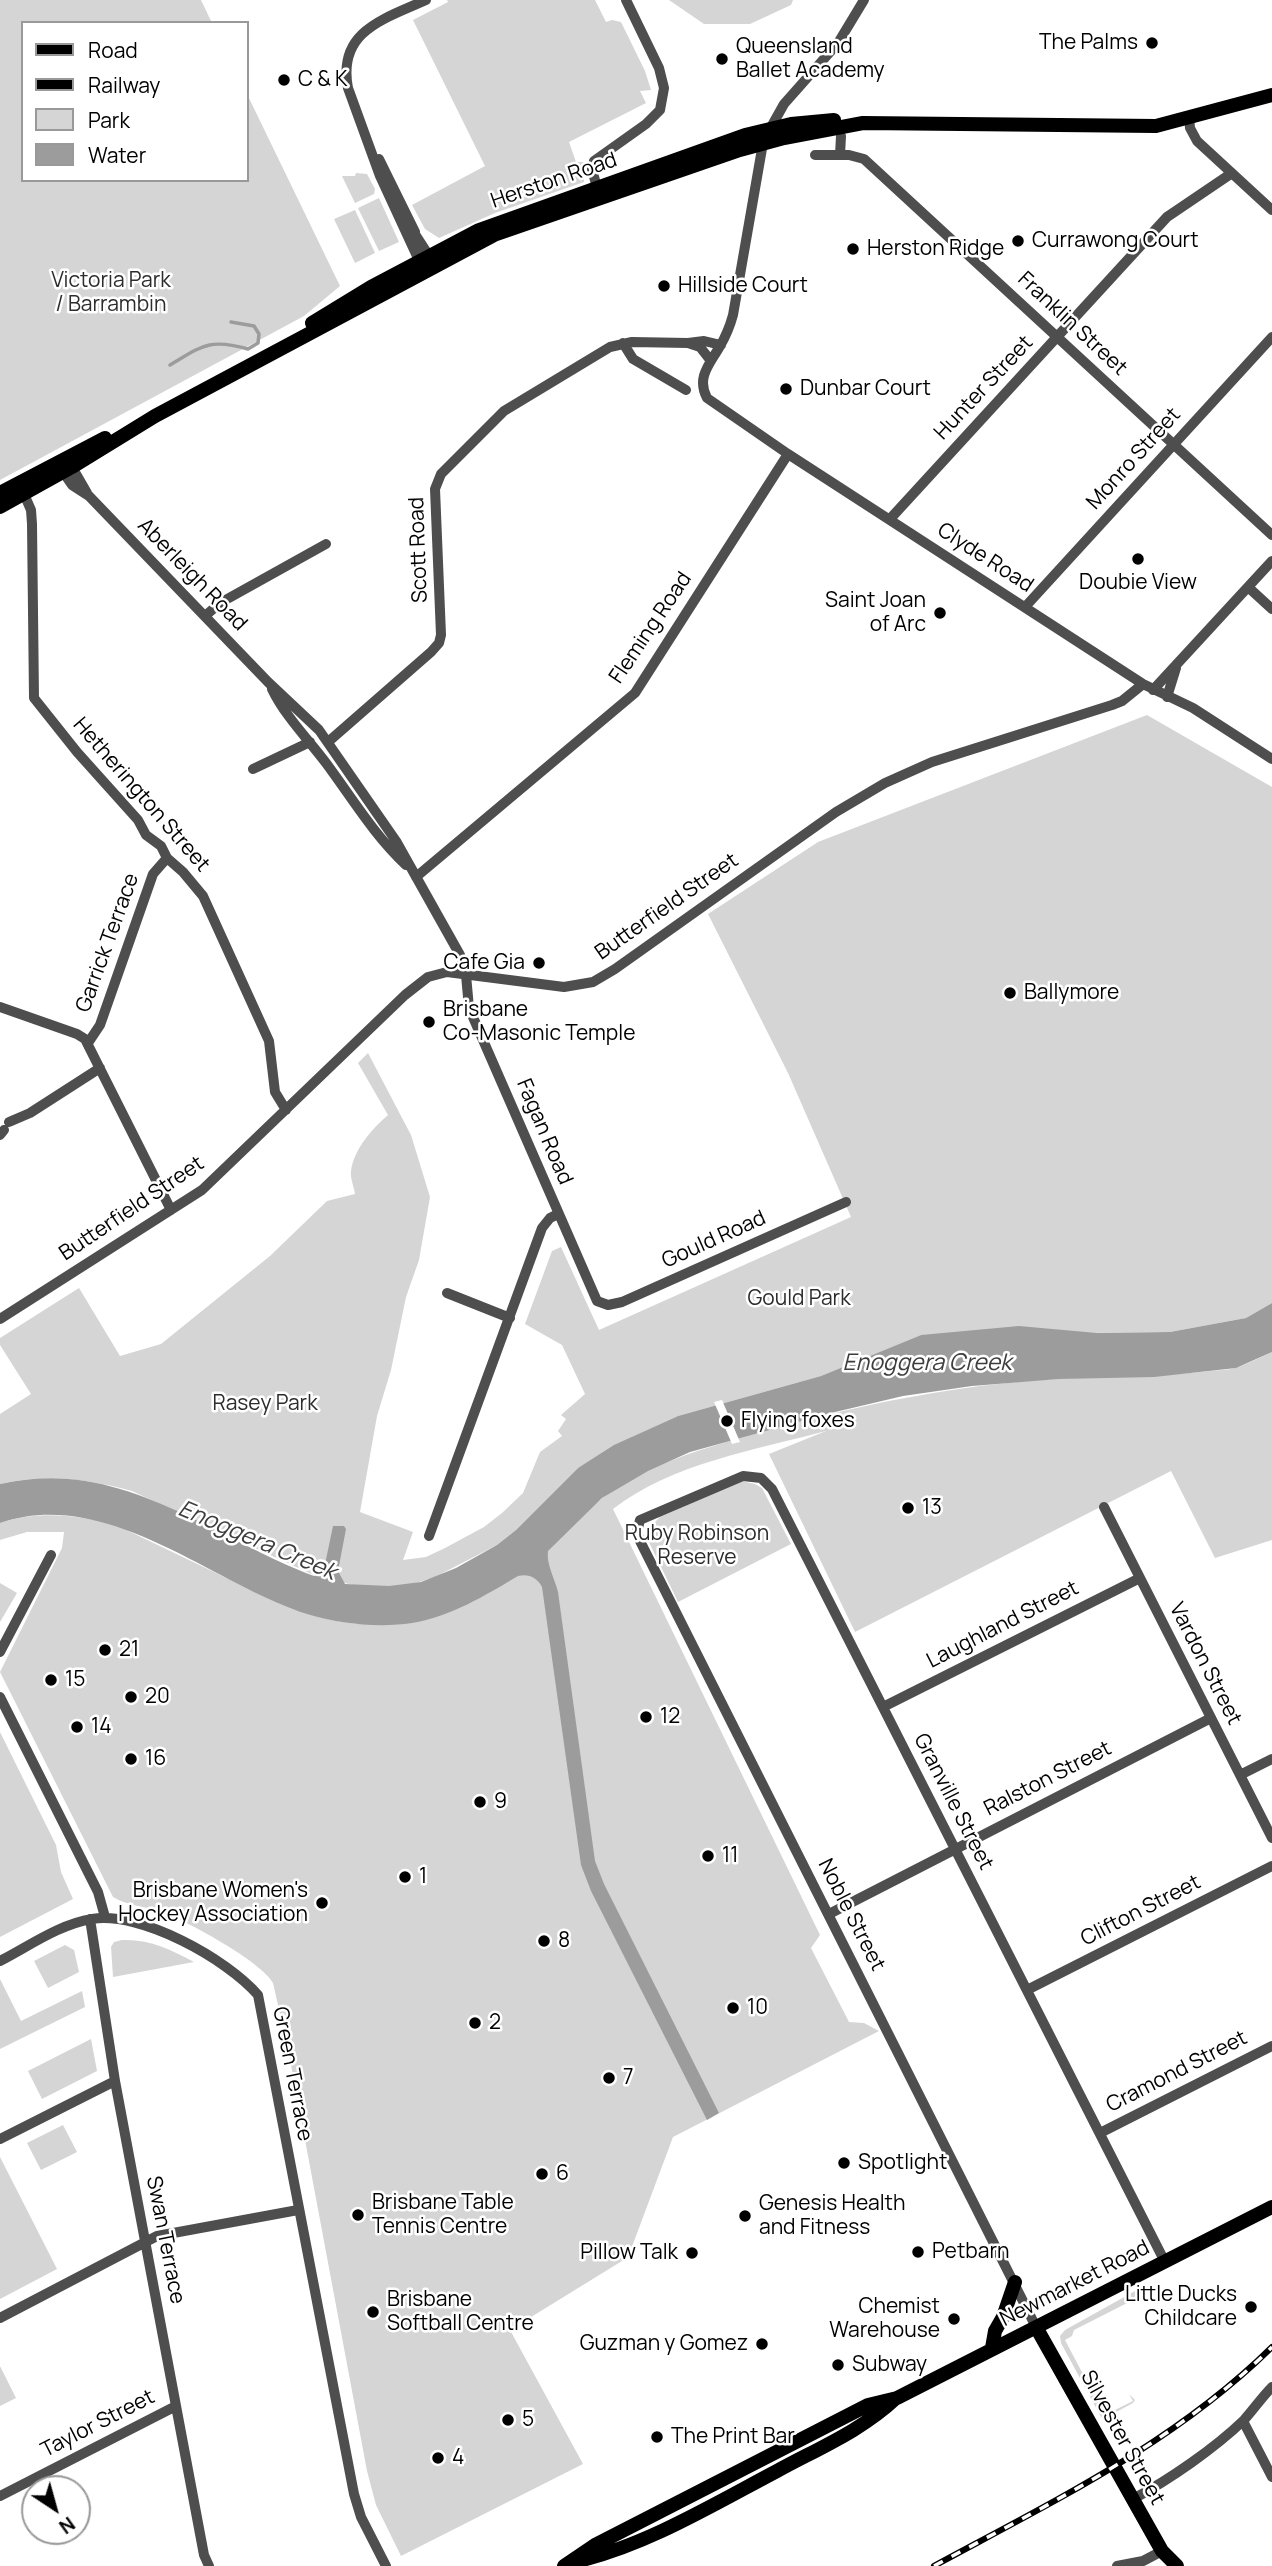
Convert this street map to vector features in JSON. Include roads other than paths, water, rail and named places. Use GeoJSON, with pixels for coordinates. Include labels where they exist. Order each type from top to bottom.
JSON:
{"type":"FeatureCollection","features":[{"type":"Feature","properties":{"kind":"main road","name":"Herston Road"},"geometry":{"type":"LineString","coordinates":[[0,507],[65,466],[427,264],[479,230],[712,146],[770,129],[828,120],[863,123],[1146,126],[1272,95]]}},
{"type":"Feature","properties":{"kind":"main road","name":"Herston Road"},"geometry":{"type":"LineString","coordinates":[[427,264],[501,232],[763,143],[863,123]]}},
{"type":"Feature","properties":{"kind":"main road"},"geometry":{"type":"LineString","coordinates":[[763,143],[770,129]]}},
{"type":"Feature","properties":{"kind":"main road"},"geometry":{"type":"LineString","coordinates":[[597,188],[615,187],[644,178],[659,178]]}},
{"type":"Feature","properties":{"kind":"main road","name":"Herston Road"},"geometry":{"type":"LineString","coordinates":[[0,493],[65,466]]}},
{"type":"Feature","properties":{"kind":"main road","name":"Newmarket Road"},"geometry":{"type":"LineString","coordinates":[[569,2564],[595,2545],[868,2405],[897,2398],[1272,2207]]}},
{"type":"Feature","properties":{"kind":"main road"},"geometry":{"type":"LineString","coordinates":[[992,2348],[995,2331],[1003,2317],[1014,2282]]}},
{"type":"Feature","properties":{"kind":"main road","name":"Silvester Street"},"geometry":{"type":"LineString","coordinates":[[1036,2327],[1162,2551],[1177,2566]]}},
{"type":"Feature","properties":{"kind":"street"},"geometry":{"type":"LineString","coordinates":[[426,0],[369,28],[351,50],[346,62],[346,76],[380,176],[394,207],[427,264]]}},
{"type":"Feature","properties":{"kind":"street"},"geometry":{"type":"LineString","coordinates":[[597,188],[592,169],[594,161],[646,124],[660,110],[664,88],[659,68],[626,0]]}},
{"type":"Feature","properties":{"kind":"street"},"geometry":{"type":"LineString","coordinates":[[770,129],[785,102],[838,43],[864,0]]}},
{"type":"Feature","properties":{"kind":"street"},"geometry":{"type":"LineString","coordinates":[[1189,117],[1190,128],[1197,141],[1272,210]]}},
{"type":"Feature","properties":{"kind":"street"},"geometry":{"type":"LineString","coordinates":[[365,131],[415,232],[427,264]]}},
{"type":"Feature","properties":{"kind":"street"},"geometry":{"type":"LineString","coordinates":[[840,155],[841,136]]}},
{"type":"Feature","properties":{"kind":"street"},"geometry":{"type":"LineString","coordinates":[[688,343],[699,347],[709,365],[721,345],[733,315],[763,143]]}},
{"type":"Feature","properties":{"kind":"street","name":"Franklin Street"},"geometry":{"type":"LineString","coordinates":[[815,155],[864,159],[1272,535]]}},
{"type":"Feature","properties":{"kind":"street","name":"Hunter Street"},"geometry":{"type":"LineString","coordinates":[[890,520],[1167,217],[1233,173]]}},
{"type":"Feature","properties":{"kind":"street"},"geometry":{"type":"LineString","coordinates":[[394,207],[415,232]]}},
{"type":"Feature","properties":{"kind":"street","name":"Monro Street"},"geometry":{"type":"LineString","coordinates":[[1025,607],[1272,337]]}},
{"type":"Feature","properties":{"kind":"street","name":"Scott Road"},"geometry":{"type":"LineString","coordinates":[[328,742],[439,643],[441,635],[435,489],[441,474],[505,411],[610,346],[623,343],[704,341],[721,345]]}},
{"type":"Feature","properties":{"kind":"street"},"geometry":{"type":"LineString","coordinates":[[623,343],[633,359],[686,390]]}},
{"type":"Feature","properties":{"kind":"street","name":"Clyde Road"},"geometry":{"type":"LineString","coordinates":[[709,365],[703,386],[708,400],[1148,687],[1193,708],[1272,759]]}},
{"type":"Feature","properties":{"kind":"street","name":"Fleming Road"},"geometry":{"type":"LineString","coordinates":[[415,874],[635,693],[788,454]]}},
{"type":"Feature","properties":{"kind":"street","name":"Aberleigh Road"},"geometry":{"type":"LineString","coordinates":[[65,466],[89,496],[268,681],[306,715],[328,742],[391,833],[460,955],[466,975]]}},
{"type":"Feature","properties":{"kind":"street","name":"Hetherington Street"},"geometry":{"type":"LineString","coordinates":[[24,494],[31,508],[33,524],[34,698],[77,752],[138,820],[146,835],[161,846],[167,858],[203,896],[269,1041],[275,1092],[286,1110]]}},
{"type":"Feature","properties":{"kind":"street"},"geometry":{"type":"LineString","coordinates":[[205,616],[220,603],[326,544]]}},
{"type":"Feature","properties":{"kind":"street"},"geometry":{"type":"LineString","coordinates":[[1167,696],[1172,677],[1184,657],[1272,561]]}},
{"type":"Feature","properties":{"kind":"street"},"geometry":{"type":"LineString","coordinates":[[1248,587],[1272,609]]}},
{"type":"Feature","properties":{"kind":"street","name":"Butterfield Street"},"geometry":{"type":"LineString","coordinates":[[0,1319],[211,1183],[423,980],[447,972],[564,987],[593,982],[836,812],[885,783],[932,762],[1124,700],[1148,687],[1184,657]]}},
{"type":"Feature","properties":{"kind":"street","name":"Aberleigh Road"},"geometry":{"type":"LineString","coordinates":[[268,681],[281,705],[382,841],[415,874]]}},
{"type":"Feature","properties":{"kind":"street"},"geometry":{"type":"LineString","coordinates":[[253,769],[310,742]]}},
{"type":"Feature","properties":{"kind":"street","name":"Garrick Terrace"},"geometry":{"type":"LineString","coordinates":[[88,1043],[100,1025],[153,874],[167,858]]}},
{"type":"Feature","properties":{"kind":"street","name":"Fagan Road"},"geometry":{"type":"LineString","coordinates":[[466,975],[470,1008],[597,1301]]}},
{"type":"Feature","properties":{"kind":"street"},"geometry":{"type":"LineString","coordinates":[[0,1007],[77,1034],[88,1043],[171,1210]]}},
{"type":"Feature","properties":{"kind":"street"},"geometry":{"type":"LineString","coordinates":[[5,1129],[100,1068]]}},
{"type":"Feature","properties":{"kind":"street","name":"Gould Road"},"geometry":{"type":"LineString","coordinates":[[597,1301],[608,1305],[622,1302],[846,1202]]}},
{"type":"Feature","properties":{"kind":"street"},"geometry":{"type":"LineString","coordinates":[[429,1536],[541,1228],[558,1214]]}},
{"type":"Feature","properties":{"kind":"street"},"geometry":{"type":"LineString","coordinates":[[447,1293],[510,1318]]}},
{"type":"Feature","properties":{"kind":"street","name":"Granville Street"},"geometry":{"type":"LineString","coordinates":[[640,1520],[743,1476],[755,1476],[767,1483],[1165,2262]]}},
{"type":"Feature","properties":{"kind":"street","name":"Vardon Street"},"geometry":{"type":"LineString","coordinates":[[1104,1507],[1272,1838]]}},
{"type":"Feature","properties":{"kind":"street","name":"Noble Street"},"geometry":{"type":"LineString","coordinates":[[640,1520],[637,1532],[640,1541],[1036,2327]]}},
{"type":"Feature","properties":{"kind":"street"},"geometry":{"type":"LineString","coordinates":[[0,1652],[51,1555]]}},
{"type":"Feature","properties":{"kind":"street","name":"Laughland Street"},"geometry":{"type":"LineString","coordinates":[[883,1707],[1140,1578]]}},
{"type":"Feature","properties":{"kind":"street"},"geometry":{"type":"LineString","coordinates":[[0,1697],[98,1892],[105,1917],[66,1927],[0,1961]]}},
{"type":"Feature","properties":{"kind":"street","name":"Ralston Street"},"geometry":{"type":"LineString","coordinates":[[829,1913],[1211,1718]]}},
{"type":"Feature","properties":{"kind":"street"},"geometry":{"type":"LineString","coordinates":[[1240,1775],[1272,1759]]}},
{"type":"Feature","properties":{"kind":"street","name":"Clifton Street"},"geometry":{"type":"LineString","coordinates":[[1027,1990],[1272,1866]]}},
{"type":"Feature","properties":{"kind":"street","name":"Green Terrace"},"geometry":{"type":"LineString","coordinates":[[105,1917],[169,1933],[245,1980],[258,1995],[354,2494],[361,2517],[386,2566]]}},
{"type":"Feature","properties":{"kind":"street","name":"Swan Terrace"},"geometry":{"type":"LineString","coordinates":[[90,1919],[114,2081],[204,2555],[209,2566]]}},
{"type":"Feature","properties":{"kind":"street","name":"Cramond Street"},"geometry":{"type":"LineString","coordinates":[[1100,2133],[1272,2046]]}},
{"type":"Feature","properties":{"kind":"street"},"geometry":{"type":"LineString","coordinates":[[0,2139],[114,2081]]}},
{"type":"Feature","properties":{"kind":"street"},"geometry":{"type":"LineString","coordinates":[[0,2318],[157,2236],[298,2210]]}},
{"type":"Feature","properties":{"kind":"street"},"geometry":{"type":"LineString","coordinates":[[1133,2499],[1172,2476],[1243,2420],[1272,2387]]}},
{"type":"Feature","properties":{"kind":"street","name":"Taylor Street"},"geometry":{"type":"LineString","coordinates":[[0,2496],[176,2406]]}},
{"type":"Feature","properties":{"kind":"street"},"geometry":{"type":"LineString","coordinates":[[1243,2420],[1272,2477]]}},
{"type":"Feature","properties":{"kind":"street"},"geometry":{"type":"LineString","coordinates":[[1117,2566],[1143,2561],[1162,2551]]}},
{"type":"Feature","properties":{"kind":"water","name":"Enoggera Creek"},"geometry":{"type":"Polygon","coordinates":[[[1272,1303],[1272,1352],[1236,1368],[1154,1377],[1059,1379],[972,1386],[903,1396],[831,1413],[690,1452],[648,1471],[602,1498],[548,1551],[549,1566],[558,1592],[595,1861],[719,2113],[707,2120],[591,1891],[581,1865],[542,1587],[535,1579],[525,1575],[518,1576],[467,1604],[426,1620],[386,1625],[360,1624],[307,1614],[271,1600],[158,1543],[119,1527],[80,1517],[40,1515],[0,1523],[0,1484],[44,1478],[85,1481],[125,1490],[163,1504],[314,1576],[324,1569],[333,1526],[344,1526],[346,1529],[338,1571],[345,1584],[389,1586],[421,1582],[456,1568],[497,1545],[516,1530],[578,1468],[614,1445],[678,1416],[821,1376],[921,1335],[1019,1326],[1097,1333],[1170,1332],[1246,1318],[1272,1303]]]}},
{"type":"Feature","properties":{"kind":"waterway"},"geometry":{"type":"LineString","coordinates":[[170,365],[206,346],[224,344],[248,349],[258,343],[259,334],[254,326],[231,322]]}},
{"type":"Feature","properties":{"kind":"railway"},"geometry":{"type":"LineString","coordinates":[[934,2566],[1067,2494],[1154,2442],[1195,2413],[1272,2347]]}},
{"type":"Feature","properties":{"kind":"place","name":"The Palms"},"geometry":{"type":"Point","coordinates":[1152,43]}},
{"type":"Feature","properties":{"kind":"place","name":"Queensland Ballet Academy"},"geometry":{"type":"Point","coordinates":[722,59]}},
{"type":"Feature","properties":{"kind":"place","name":"C & K"},"geometry":{"type":"Point","coordinates":[284,80]}},
{"type":"Feature","properties":{"kind":"place","name":"Currawong Court"},"geometry":{"type":"Point","coordinates":[1018,241]}},
{"type":"Feature","properties":{"kind":"place","name":"Herston Ridge"},"geometry":{"type":"Point","coordinates":[853,249]}},
{"type":"Feature","properties":{"kind":"place","name":"Hillside Court"},"geometry":{"type":"Point","coordinates":[664,286]}},
{"type":"Feature","properties":{"kind":"place","name":"Dunbar Court"},"geometry":{"type":"Point","coordinates":[786,389]}},
{"type":"Feature","properties":{"kind":"place","name":"Doubie View"},"geometry":{"type":"Point","coordinates":[1138,559]}},
{"type":"Feature","properties":{"kind":"place","name":"Saint Joan of Arc"},"geometry":{"type":"Point","coordinates":[940,613]}},
{"type":"Feature","properties":{"kind":"place","name":"Cafe Gia"},"geometry":{"type":"Point","coordinates":[539,963]}},
{"type":"Feature","properties":{"kind":"place","name":"Ballymore"},"geometry":{"type":"Point","coordinates":[1010,993]}},
{"type":"Feature","properties":{"kind":"place","name":"Brisbane Co-Masonic Temple"},"geometry":{"type":"Point","coordinates":[429,1022]}},
{"type":"Feature","properties":{"kind":"place","name":"Flying foxes"},"geometry":{"type":"Point","coordinates":[727,1421]}},
{"type":"Feature","properties":{"kind":"place","name":"13"},"geometry":{"type":"Point","coordinates":[908,1508]}},
{"type":"Feature","properties":{"kind":"place","name":"21"},"geometry":{"type":"Point","coordinates":[105,1650]}},
{"type":"Feature","properties":{"kind":"place","name":"15"},"geometry":{"type":"Point","coordinates":[51,1680]}},
{"type":"Feature","properties":{"kind":"place","name":"20"},"geometry":{"type":"Point","coordinates":[131,1697]}},
{"type":"Feature","properties":{"kind":"place","name":"12"},"geometry":{"type":"Point","coordinates":[646,1717]}},
{"type":"Feature","properties":{"kind":"place","name":"14"},"geometry":{"type":"Point","coordinates":[77,1727]}},
{"type":"Feature","properties":{"kind":"place","name":"16"},"geometry":{"type":"Point","coordinates":[131,1759]}},
{"type":"Feature","properties":{"kind":"place","name":"9"},"geometry":{"type":"Point","coordinates":[480,1802]}},
{"type":"Feature","properties":{"kind":"place","name":"11"},"geometry":{"type":"Point","coordinates":[708,1856]}},
{"type":"Feature","properties":{"kind":"place","name":"1"},"geometry":{"type":"Point","coordinates":[405,1877]}},
{"type":"Feature","properties":{"kind":"place","name":"Brisbane Women's Hockey Association"},"geometry":{"type":"Point","coordinates":[322,1903]}},
{"type":"Feature","properties":{"kind":"place","name":"8"},"geometry":{"type":"Point","coordinates":[544,1941]}},
{"type":"Feature","properties":{"kind":"place","name":"10"},"geometry":{"type":"Point","coordinates":[733,2008]}},
{"type":"Feature","properties":{"kind":"place","name":"2"},"geometry":{"type":"Point","coordinates":[475,2023]}},
{"type":"Feature","properties":{"kind":"place","name":"7"},"geometry":{"type":"Point","coordinates":[609,2078]}},
{"type":"Feature","properties":{"kind":"place","name":"Spotlight"},"geometry":{"type":"Point","coordinates":[844,2163]}},
{"type":"Feature","properties":{"kind":"place","name":"6"},"geometry":{"type":"Point","coordinates":[542,2174]}},
{"type":"Feature","properties":{"kind":"place","name":"Brisbane Table Tennis Centre"},"geometry":{"type":"Point","coordinates":[358,2215]}},
{"type":"Feature","properties":{"kind":"place","name":"Genesis Health and Fitness"},"geometry":{"type":"Point","coordinates":[745,2216]}},
{"type":"Feature","properties":{"kind":"place","name":"Petbarn"},"geometry":{"type":"Point","coordinates":[918,2252]}},
{"type":"Feature","properties":{"kind":"place","name":"Pillow Talk"},"geometry":{"type":"Point","coordinates":[692,2253]}},
{"type":"Feature","properties":{"kind":"place","name":"Little Ducks Childcare"},"geometry":{"type":"Point","coordinates":[1251,2307]}},
{"type":"Feature","properties":{"kind":"place","name":"Brisbane Softball Centre"},"geometry":{"type":"Point","coordinates":[373,2312]}},
{"type":"Feature","properties":{"kind":"place","name":"Chemist Warehouse"},"geometry":{"type":"Point","coordinates":[954,2319]}},
{"type":"Feature","properties":{"kind":"place","name":"Guzman y Gomez"},"geometry":{"type":"Point","coordinates":[762,2344]}},
{"type":"Feature","properties":{"kind":"place","name":"Subway"},"geometry":{"type":"Point","coordinates":[838,2365]}},
{"type":"Feature","properties":{"kind":"place","name":"5"},"geometry":{"type":"Point","coordinates":[508,2420]}},
{"type":"Feature","properties":{"kind":"place","name":"The Print Bar"},"geometry":{"type":"Point","coordinates":[657,2437]}},
{"type":"Feature","properties":{"kind":"place","name":"4"},"geometry":{"type":"Point","coordinates":[438,2458]}},
{"type":"Feature","properties":{"kind":"park label","name":"Victoria Park / Barrambin"},"geometry":{"type":"Point","coordinates":[111,293]}},
{"type":"Feature","properties":{"kind":"park label","name":"Gould Park"},"geometry":{"type":"Point","coordinates":[799,1299]}},
{"type":"Feature","properties":{"kind":"park label","name":"Rasey Park"},"geometry":{"type":"Point","coordinates":[265,1404]}},
{"type":"Feature","properties":{"kind":"park label","name":"Ruby Robinson Reserve"},"geometry":{"type":"Point","coordinates":[697,1546]}}]}
